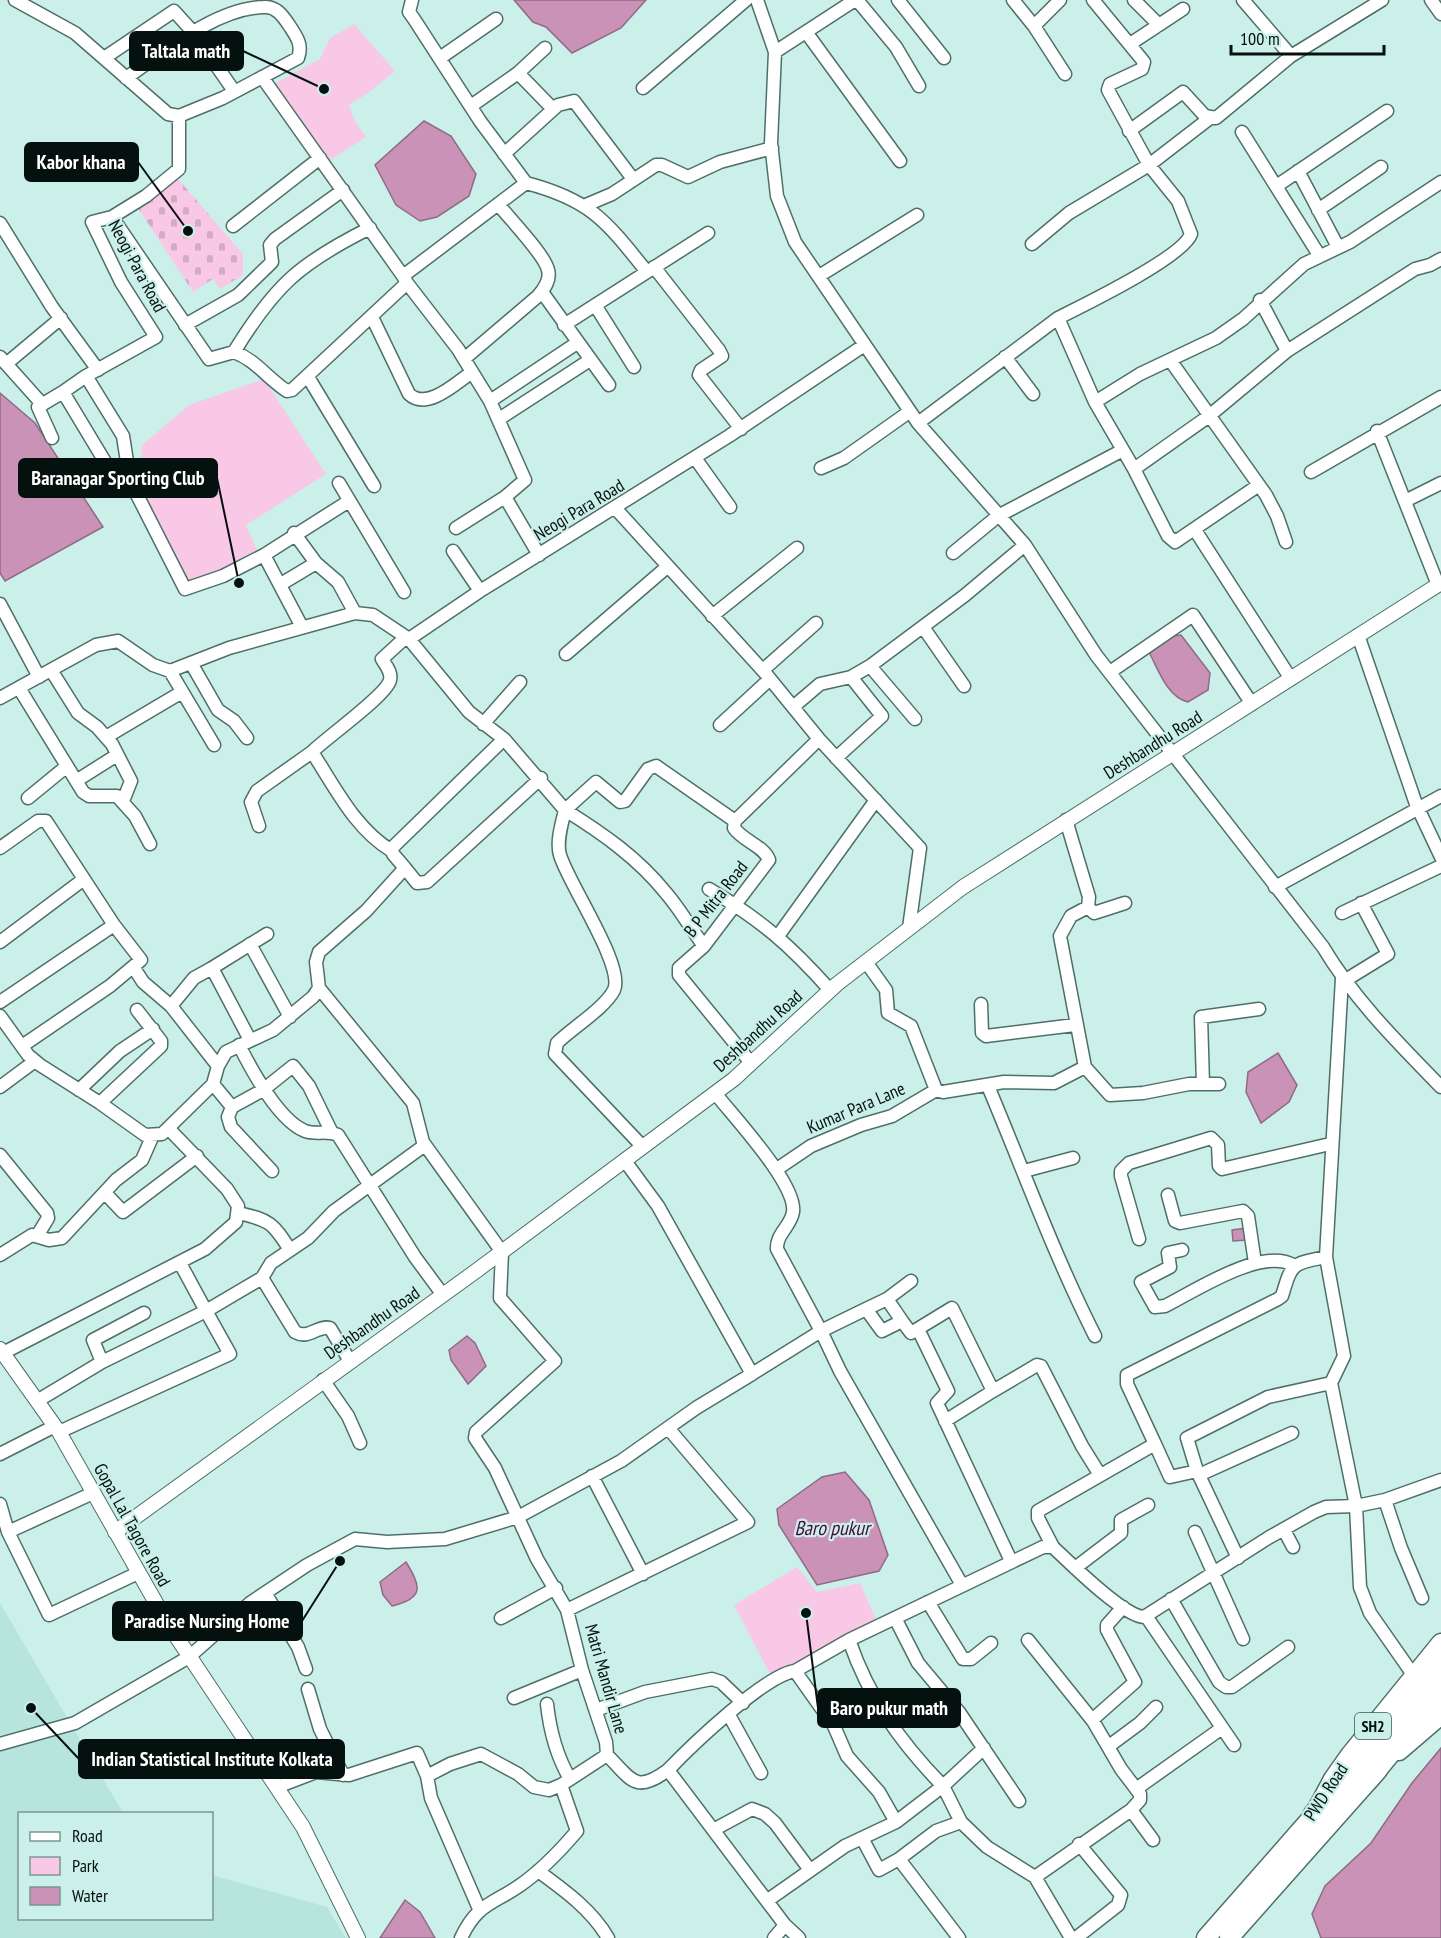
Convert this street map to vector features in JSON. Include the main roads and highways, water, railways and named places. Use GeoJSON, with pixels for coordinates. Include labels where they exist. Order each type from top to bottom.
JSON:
{"type":"FeatureCollection","features":[{"type":"Feature","properties":{"kind":"highway"},"geometry":{"type":"LineString","coordinates":[[1314,1815],[1441,1667]]}},
{"type":"Feature","properties":{"kind":"highway"},"geometry":{"type":"LineString","coordinates":[[1368,1779],[1441,1691]]}},
{"type":"Feature","properties":{"kind":"main road","name":"PWD Road"},"geometry":{"type":"LineString","coordinates":[[1206,1938],[1314,1815],[1333,1779],[1441,1643]]}},
{"type":"Feature","properties":{"kind":"main road","name":"PWD Road"},"geometry":{"type":"LineString","coordinates":[[1229,1938],[1368,1779],[1441,1716]]}},
{"type":"Feature","properties":{"kind":"water"},"geometry":{"type":"Polygon","coordinates":[[[514,0],[646,0],[621,28],[572,53],[546,27],[533,22],[514,0]]]}},
{"type":"Feature","properties":{"kind":"water"},"geometry":{"type":"Polygon","coordinates":[[[424,121],[451,136],[476,174],[469,196],[437,217],[420,221],[396,205],[375,165],[424,121]]]}},
{"type":"Feature","properties":{"kind":"water"},"geometry":{"type":"Polygon","coordinates":[[[0,393],[35,423],[103,527],[5,581],[0,573],[0,393]]]}},
{"type":"Feature","properties":{"kind":"water"},"geometry":{"type":"Polygon","coordinates":[[[1181,635],[1210,673],[1208,690],[1188,702],[1174,694],[1169,688],[1149,652],[1166,637],[1181,635]]]}},
{"type":"Feature","properties":{"kind":"water"},"geometry":{"type":"Polygon","coordinates":[[[1278,1053],[1297,1085],[1289,1102],[1261,1123],[1246,1092],[1248,1072],[1278,1053]]]}},
{"type":"Feature","properties":{"kind":"water"},"geometry":{"type":"Polygon","coordinates":[[[1246,1228],[1247,1240],[1233,1241],[1232,1230],[1246,1228]]]}},
{"type":"Feature","properties":{"kind":"water"},"geometry":{"type":"Polygon","coordinates":[[[467,1336],[475,1343],[486,1366],[468,1384],[451,1360],[449,1350],[467,1336]]]}},
{"type":"Feature","properties":{"kind":"water","name":"Baro pukur"},"geometry":{"type":"Polygon","coordinates":[[[845,1472],[869,1500],[888,1555],[879,1571],[817,1585],[779,1525],[777,1509],[822,1477],[845,1472]]]}},
{"type":"Feature","properties":{"kind":"water"},"geometry":{"type":"Polygon","coordinates":[[[406,1562],[417,1584],[417,1590],[410,1599],[392,1606],[383,1595],[380,1582],[406,1562]]]}},
{"type":"Feature","properties":{"kind":"water"},"geometry":{"type":"Polygon","coordinates":[[[1441,1748],[1441,1938],[1321,1938],[1312,1914],[1325,1886],[1371,1843],[1412,1783],[1441,1748]]]}},
{"type":"Feature","properties":{"kind":"water"},"geometry":{"type":"Polygon","coordinates":[[[405,1900],[420,1912],[435,1938],[380,1938],[405,1900]]]}},
{"type":"Feature","properties":{"kind":"place","name":"Taltala math"},"geometry":{"type":"Point","coordinates":[324,89]}},
{"type":"Feature","properties":{"kind":"place","name":"Kabor khana"},"geometry":{"type":"Point","coordinates":[188,231]}},
{"type":"Feature","properties":{"kind":"place","name":"Baranagar Sporting Club"},"geometry":{"type":"Point","coordinates":[239,583]}},
{"type":"Feature","properties":{"kind":"place","name":"Paradise Nursing Home"},"geometry":{"type":"Point","coordinates":[340,1561]}},
{"type":"Feature","properties":{"kind":"place","name":"Baro pukur math"},"geometry":{"type":"Point","coordinates":[806,1613]}},
{"type":"Feature","properties":{"kind":"place","name":"Indian Statistical Institute Kolkata"},"geometry":{"type":"Point","coordinates":[31,1708]}}]}
